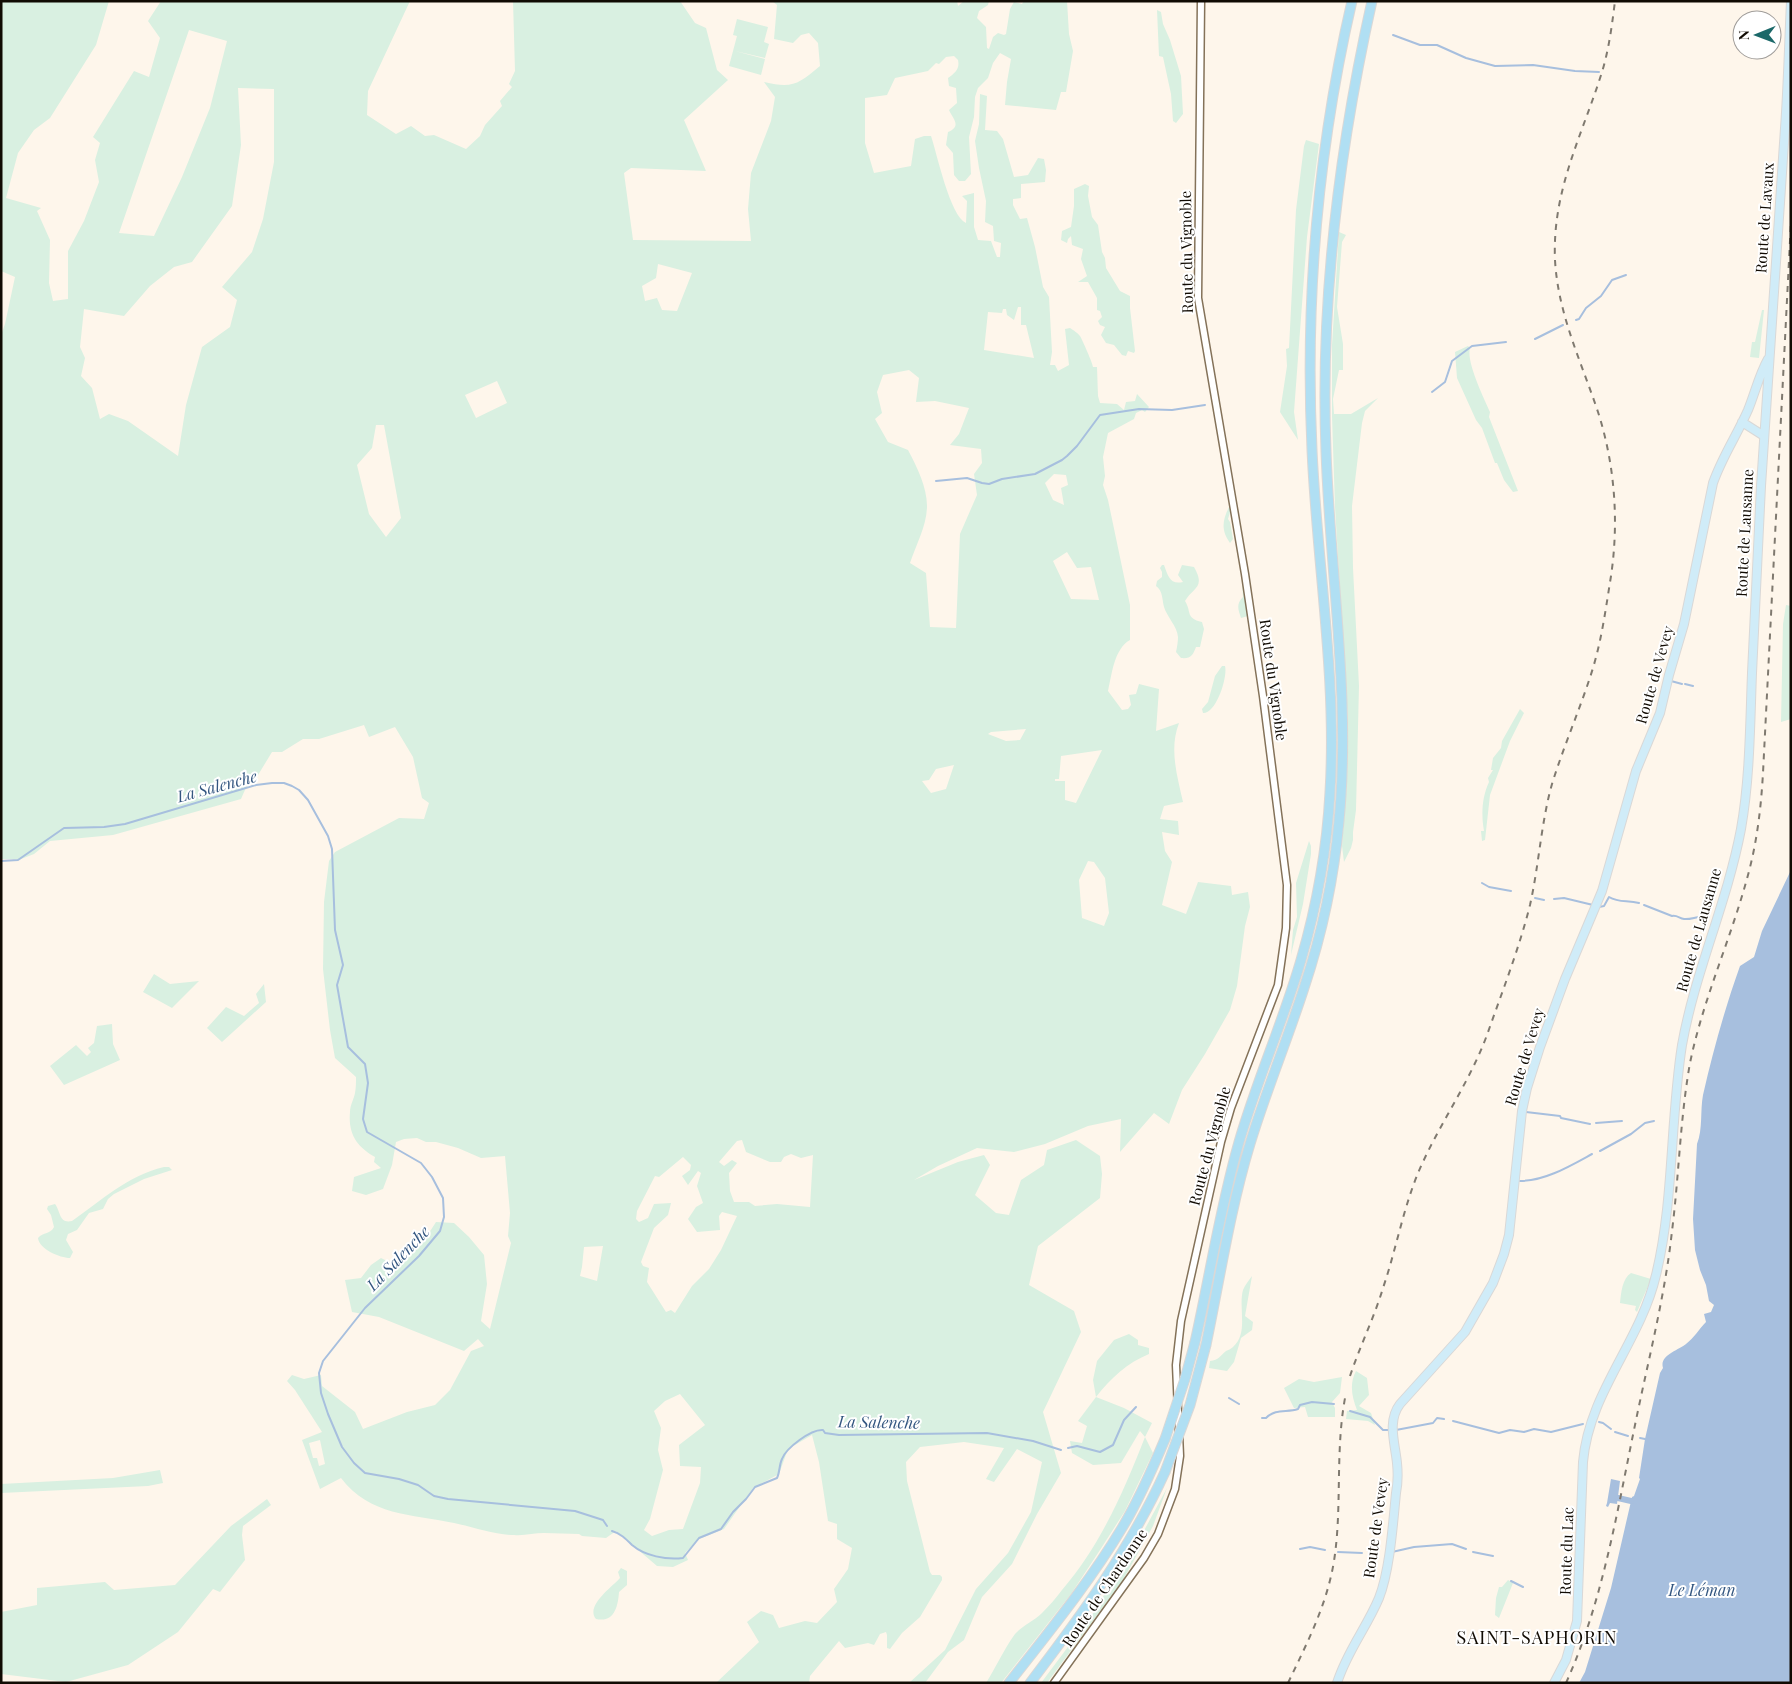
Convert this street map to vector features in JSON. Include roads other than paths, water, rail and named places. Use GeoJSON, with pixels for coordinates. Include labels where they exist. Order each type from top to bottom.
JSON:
{"type":"FeatureCollection","features":[{"type":"Feature","properties":{"kind":"highway"},"geometry":{"type":"LineString","coordinates":[[1030,1683],[1114,1567],[1136,1530],[1165,1472],[1190,1405],[1206,1345],[1239,1183],[1258,1118],[1304,988],[1327,901],[1339,819],[1342,747],[1340,673],[1326,452],[1326,331],[1336,206],[1350,104],[1372,1]]}},
{"type":"Feature","properties":{"kind":"highway"},"geometry":{"type":"LineString","coordinates":[[1009,1683],[1074,1599],[1112,1544],[1143,1489],[1165,1439],[1195,1342],[1225,1193],[1239,1139],[1287,1003],[1305,945],[1316,897],[1326,844],[1330,788],[1331,714],[1312,452],[1311,329],[1315,252],[1323,169],[1335,84],[1351,6]]}},
{"type":"Feature","properties":{"kind":"main road","name":"Route de Lavaux"},"geometry":{"type":"LineString","coordinates":[[1764,436],[1786,122],[1791,1]]}},
{"type":"Feature","properties":{"kind":"main road","name":"Route de Vevey"},"geometry":{"type":"LineString","coordinates":[[1337,1683],[1348,1655],[1377,1603],[1382,1588],[1397,1484],[1397,1465],[1392,1428],[1394,1413],[1465,1332],[1493,1283],[1504,1254],[1511,1224],[1522,1112],[1530,1080],[1562,986],[1602,890],[1636,771],[1660,713],[1684,624],[1713,483],[1719,467],[1748,410],[1762,371],[1770,356]]}},
{"type":"Feature","properties":{"kind":"main road"},"geometry":{"type":"LineString","coordinates":[[1748,410],[1756,404],[1766,405]]}},
{"type":"Feature","properties":{"kind":"main road"},"geometry":{"type":"LineString","coordinates":[[1742,422],[1764,436]]}},
{"type":"Feature","properties":{"kind":"main road","name":"Route de Lausanne"},"geometry":{"type":"LineString","coordinates":[[1592,1416],[1640,1323],[1656,1276],[1665,1220],[1675,1099],[1683,1044],[1697,984],[1728,884],[1741,826],[1749,756],[1764,436]]}},
{"type":"Feature","properties":{"kind":"main road","name":"Route du Lac"},"geometry":{"type":"LineString","coordinates":[[1554,1683],[1566,1660],[1577,1621],[1583,1462],[1586,1438],[1592,1416]]}},
{"type":"Feature","properties":{"kind":"street","name":"Route du Vignoble"},"geometry":{"type":"LineString","coordinates":[[1176,1385],[1177,1350],[1181,1321],[1221,1142],[1231,1108],[1278,985],[1287,905],[1287,885],[1263,696],[1245,574],[1198,298],[1200,1]]}},
{"type":"Feature","properties":{"kind":"street","name":"Route de Chardonne"},"geometry":{"type":"LineString","coordinates":[[1054,1683],[1144,1558],[1158,1534],[1170,1507],[1180,1456],[1176,1385]]}},
{"type":"Feature","properties":{"kind":"water","name":"Le Léman"},"geometry":{"type":"Polygon","coordinates":[[[1791,870],[1791,1683],[1579,1683],[1585,1672],[1611,1588],[1632,1497],[1640,1479],[1645,1439],[1664,1360],[1670,1353],[1692,1339],[1706,1322],[1704,1314],[1711,1312],[1714,1305],[1709,1301],[1695,1250],[1693,1219],[1697,1144],[1700,1132],[1703,1095],[1729,998],[1740,966],[1754,957],[1762,931],[1791,870]]]}},
{"type":"Feature","properties":{"kind":"water"},"geometry":{"type":"Polygon","coordinates":[[[1611,1479],[1620,1481],[1617,1504],[1610,1503],[1608,1507],[1606,1506],[1611,1479]]]}},
{"type":"Feature","properties":{"kind":"waterway"},"geometry":{"type":"LineString","coordinates":[[1393,35],[1420,45],[1437,45],[1466,58],[1495,66],[1533,65],[1575,71],[1599,72]]}},
{"type":"Feature","properties":{"kind":"waterway"},"geometry":{"type":"LineString","coordinates":[[1576,320],[1579,319],[1586,308],[1601,296],[1612,280],[1626,275]]}},
{"type":"Feature","properties":{"kind":"waterway"},"geometry":{"type":"LineString","coordinates":[[1535,339],[1563,325]]}},
{"type":"Feature","properties":{"kind":"waterway"},"geometry":{"type":"LineString","coordinates":[[1432,392],[1445,382],[1452,361],[1472,346],[1506,342]]}},
{"type":"Feature","properties":{"kind":"waterway"},"geometry":{"type":"LineString","coordinates":[[936,481],[967,478],[989,484],[1002,479],[1035,474],[1067,456],[1077,446],[1100,415],[1139,409],[1172,410],[1205,405]]}},
{"type":"Feature","properties":{"kind":"waterway"},"geometry":{"type":"LineString","coordinates":[[1671,681],[1682,684]]}},
{"type":"Feature","properties":{"kind":"waterway"},"geometry":{"type":"LineString","coordinates":[[1685,684],[1693,686]]}},
{"type":"Feature","properties":{"kind":"waterway","name":"La Salenche"},"geometry":{"type":"LineString","coordinates":[[1,861],[18,860],[64,828],[104,827],[125,824],[256,785],[284,783],[299,790],[308,800],[328,836],[332,849],[335,930],[343,965],[337,985],[348,1047],[365,1064],[368,1083],[363,1119],[367,1132],[421,1163],[432,1177],[443,1198],[444,1217],[440,1231],[419,1256],[365,1308],[323,1361],[319,1373],[321,1393],[328,1414],[342,1447],[354,1463],[365,1473],[399,1479],[418,1485],[434,1496],[448,1499],[575,1511],[603,1520],[607,1526]]}},
{"type":"Feature","properties":{"kind":"waterway"},"geometry":{"type":"LineString","coordinates":[[1482,883],[1489,887],[1511,891]]}},
{"type":"Feature","properties":{"kind":"waterway"},"geometry":{"type":"LineString","coordinates":[[1599,907],[1604,906],[1609,897],[1616,900],[1639,903]]}},
{"type":"Feature","properties":{"kind":"waterway"},"geometry":{"type":"LineString","coordinates":[[1535,898],[1544,900]]}},
{"type":"Feature","properties":{"kind":"waterway"},"geometry":{"type":"LineString","coordinates":[[1554,899],[1564,898],[1593,905]]}},
{"type":"Feature","properties":{"kind":"waterway"},"geometry":{"type":"LineString","coordinates":[[1644,905],[1684,919],[1709,917]]}},
{"type":"Feature","properties":{"kind":"waterway"},"geometry":{"type":"LineString","coordinates":[[1526,1112],[1560,1116],[1561,1118],[1590,1124]]}},
{"type":"Feature","properties":{"kind":"waterway"},"geometry":{"type":"LineString","coordinates":[[1596,1123],[1622,1121]]}},
{"type":"Feature","properties":{"kind":"waterway"},"geometry":{"type":"LineString","coordinates":[[1600,1151],[1631,1134],[1645,1123],[1654,1121]]}},
{"type":"Feature","properties":{"kind":"waterway"},"geometry":{"type":"LineString","coordinates":[[1520,1181],[1548,1176],[1592,1154]]}},
{"type":"Feature","properties":{"kind":"waterway","name":"La Salenche"},"geometry":{"type":"LineString","coordinates":[[1229,1398],[1239,1404]]}},
{"type":"Feature","properties":{"kind":"waterway","name":"La Salenche"},"geometry":{"type":"LineString","coordinates":[[1262,1418],[1266,1418],[1274,1413],[1298,1409],[1300,1405],[1312,1402],[1334,1404]]}},
{"type":"Feature","properties":{"kind":"waterway","name":"La Salenche"},"geometry":{"type":"LineString","coordinates":[[1068,1448],[1077,1446],[1100,1452],[1113,1445],[1124,1420],[1136,1407]]}},
{"type":"Feature","properties":{"kind":"waterway","name":"La Salenche"},"geometry":{"type":"LineString","coordinates":[[1350,1411],[1370,1417],[1383,1430],[1390,1430]]}},
{"type":"Feature","properties":{"kind":"waterway","name":"La Salenche"},"geometry":{"type":"LineString","coordinates":[[1396,1430],[1433,1423],[1437,1418],[1444,1419]]}},
{"type":"Feature","properties":{"kind":"waterway","name":"La Salenche"},"geometry":{"type":"LineString","coordinates":[[1453,1421],[1499,1433],[1510,1430],[1524,1432],[1534,1429],[1551,1432],[1583,1424]]}},
{"type":"Feature","properties":{"kind":"waterway","name":"La Salenche"},"geometry":{"type":"LineString","coordinates":[[1599,1422],[1611,1429]]}},
{"type":"Feature","properties":{"kind":"waterway","name":"La Salenche"},"geometry":{"type":"LineString","coordinates":[[612,1531],[643,1552],[663,1558],[683,1558],[699,1538],[721,1529],[755,1487],[777,1478],[780,1464],[788,1450],[806,1436],[823,1430],[825,1433],[839,1435],[987,1433],[1033,1441],[1061,1450]]}},
{"type":"Feature","properties":{"kind":"waterway","name":"La Salenche"},"geometry":{"type":"LineString","coordinates":[[1615,1432],[1628,1436]]}},
{"type":"Feature","properties":{"kind":"waterway","name":"La Salenche"},"geometry":{"type":"LineString","coordinates":[[1640,1438],[1645,1439]]}},
{"type":"Feature","properties":{"kind":"waterway"},"geometry":{"type":"LineString","coordinates":[[1618,1498],[1631,1501]]}},
{"type":"Feature","properties":{"kind":"waterway"},"geometry":{"type":"LineString","coordinates":[[1392,1552],[1414,1547],[1452,1544],[1466,1549]]}},
{"type":"Feature","properties":{"kind":"waterway"},"geometry":{"type":"LineString","coordinates":[[1300,1549],[1310,1547],[1325,1550]]}},
{"type":"Feature","properties":{"kind":"waterway"},"geometry":{"type":"LineString","coordinates":[[1338,1552],[1362,1553]]}},
{"type":"Feature","properties":{"kind":"waterway"},"geometry":{"type":"LineString","coordinates":[[1473,1552],[1493,1556]]}},
{"type":"Feature","properties":{"kind":"waterway"},"geometry":{"type":"LineString","coordinates":[[1511,1581],[1523,1587]]}},
{"type":"Feature","properties":{"kind":"railway"},"geometry":{"type":"LineString","coordinates":[[1350,1376],[1388,1273],[1405,1210],[1416,1179],[1480,1052],[1516,954],[1530,905],[1545,814],[1552,784],[1588,683],[1601,634],[1611,576],[1615,535],[1612,473],[1598,412],[1565,318],[1557,280],[1555,234],[1563,187],[1604,63],[1615,1]]}},
{"type":"Feature","properties":{"kind":"railway"},"geometry":{"type":"LineString","coordinates":[[1566,1683],[1590,1620],[1608,1556],[1661,1304],[1672,1231],[1690,1063],[1702,1016],[1741,899],[1751,863],[1760,812],[1791,221]]}},
{"type":"Feature","properties":{"kind":"railway"},"geometry":{"type":"LineString","coordinates":[[1288,1683],[1317,1620],[1332,1571],[1337,1534],[1341,1433],[1346,1393]]}},
{"type":"Feature","properties":{"kind":"district","name":"SAINT-SAPHORIN"},"geometry":{"type":"Point","coordinates":[1537,1638]}}]}
